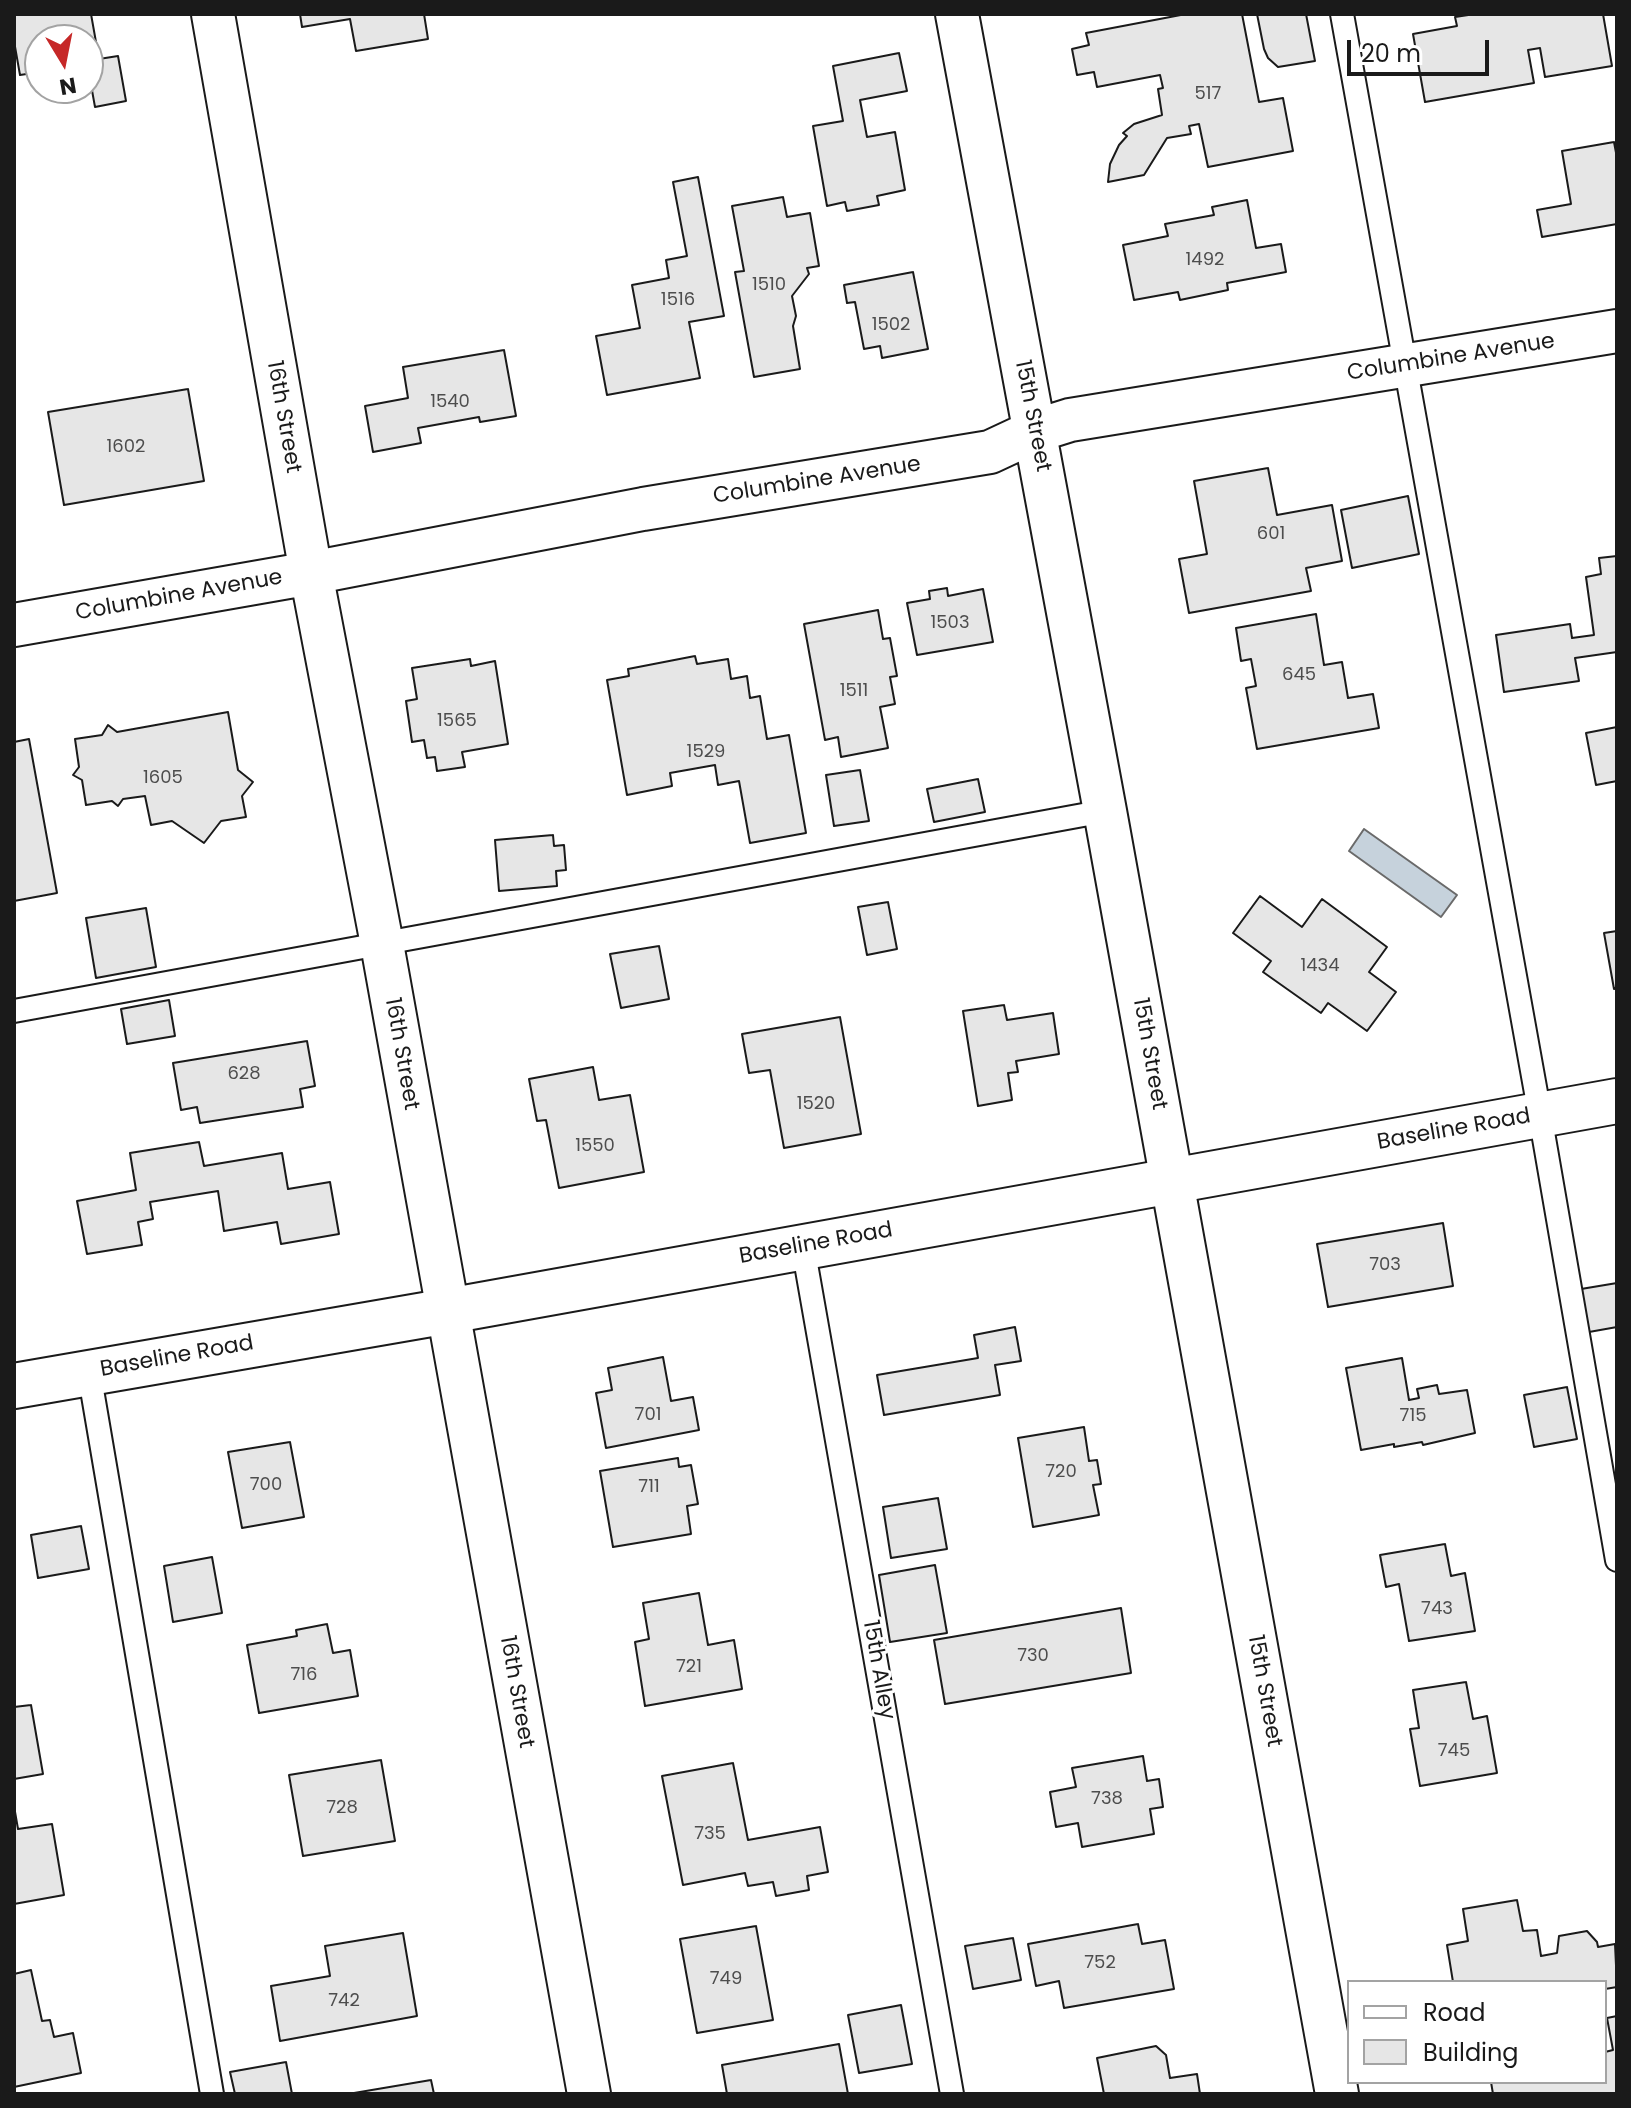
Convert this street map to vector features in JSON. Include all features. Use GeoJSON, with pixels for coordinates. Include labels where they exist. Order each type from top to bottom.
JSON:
{"type":"FeatureCollection","features":[{"type":"Feature","properties":{"kind":"street","name":"16th Street"},"geometry":{"type":"LineString","coordinates":[[213,14],[311,573],[382,944],[589,2094]]}},
{"type":"Feature","properties":{"kind":"street","name":"15th Street"},"geometry":{"type":"LineString","coordinates":[[957,14],[1337,2094]]}},
{"type":"Feature","properties":{"kind":"street","name":"Columbine Avenue"},"geometry":{"type":"LineString","coordinates":[[14,625],[311,573],[643,509],[990,452],[1035,431],[1070,420],[1617,331]]}},
{"type":"Feature","properties":{"kind":"street","name":"Baseline Road"},"geometry":{"type":"LineString","coordinates":[[14,1386],[1617,1101]]}},
{"type":"Feature","properties":{"kind":"lane"},"geometry":{"type":"LineString","coordinates":[[1342,14],[1617,1560]]}},
{"type":"Feature","properties":{"kind":"lane"},"geometry":{"type":"LineString","coordinates":[[14,1011],[1105,811]]}},
{"type":"Feature","properties":{"kind":"lane","name":"15th Alley"},"geometry":{"type":"LineString","coordinates":[[803,1247],[952,2094]]}},
{"type":"Feature","properties":{"kind":"lane"},"geometry":{"type":"LineString","coordinates":[[89,1372],[212,2094]]}},
{"type":"Feature","properties":{"kind":"shaded area"},"geometry":{"type":"Polygon","coordinates":[[[1364,829],[1457,895],[1441,917],[1349,851],[1364,829]]]}},
{"type":"Feature","properties":{"kind":"building"},"geometry":{"type":"Polygon","coordinates":[[[14,14],[91,14],[93,24],[24,24],[24,74],[20,75],[14,41],[14,14]]]}},
{"type":"Feature","properties":{"kind":"building"},"geometry":{"type":"Polygon","coordinates":[[[300,14],[424,14],[428,39],[356,51],[350,19],[302,27],[300,14]]]}},
{"type":"Feature","properties":{"kind":"building"},"geometry":{"type":"Polygon","coordinates":[[[1186,14],[1242,14],[1259,102],[1283,98],[1293,151],[1208,167],[1199,124],[1189,126],[1191,134],[1167,138],[1144,175],[1108,182],[1110,164],[1127,136],[1123,133],[1134,124],[1162,115],[1158,89],[1163,88],[1160,75],[1097,87],[1094,72],[1077,75],[1072,49],[1089,45],[1086,33],[1186,14]]]}},
{"type":"Feature","properties":{"kind":"building"},"geometry":{"type":"Polygon","coordinates":[[[1257,14],[1306,14],[1315,61],[1278,67],[1264,49],[1257,14]]]}},
{"type":"Feature","properties":{"kind":"building"},"geometry":{"type":"Polygon","coordinates":[[[1475,14],[1603,14],[1612,66],[1545,77],[1540,48],[1528,50],[1534,83],[1425,102],[1413,34],[1457,26],[1455,17],[1475,14]]]}},
{"type":"Feature","properties":{"kind":"building"},"geometry":{"type":"Polygon","coordinates":[[[899,53],[907,91],[860,100],[867,137],[895,132],[905,190],[877,196],[879,205],[847,211],[845,202],[827,206],[813,126],[843,121],[833,66],[899,53]]]}},
{"type":"Feature","properties":{"kind":"building"},"geometry":{"type":"Polygon","coordinates":[[[118,56],[126,101],[95,107],[94,104],[104,104],[104,58],[118,56]]]}},
{"type":"Feature","properties":{"kind":"building"},"geometry":{"type":"Polygon","coordinates":[[[1614,142],[1617,158],[1617,224],[1542,237],[1537,210],[1571,204],[1562,151],[1614,142]]]}},
{"type":"Feature","properties":{"kind":"building"},"geometry":{"type":"Polygon","coordinates":[[[698,177],[724,316],[689,322],[700,378],[607,395],[596,336],[640,328],[632,285],[669,278],[666,260],[687,256],[673,182],[698,177]]]}},
{"type":"Feature","properties":{"kind":"building"},"geometry":{"type":"Polygon","coordinates":[[[783,197],[787,217],[810,213],[819,266],[807,268],[809,274],[792,296],[800,369],[754,377],[735,272],[744,271],[732,206],[783,197]]]}},
{"type":"Feature","properties":{"kind":"building"},"geometry":{"type":"Polygon","coordinates":[[[1247,200],[1256,248],[1281,244],[1286,272],[1227,283],[1228,290],[1180,300],[1178,292],[1134,300],[1123,245],[1168,236],[1165,224],[1214,215],[1212,207],[1247,200]]]}},
{"type":"Feature","properties":{"kind":"building"},"geometry":{"type":"Polygon","coordinates":[[[913,272],[928,349],[882,358],[880,346],[864,349],[855,302],[847,303],[844,285],[913,272]]]}},
{"type":"Feature","properties":{"kind":"building"},"geometry":{"type":"Polygon","coordinates":[[[504,350],[516,416],[480,422],[479,417],[418,428],[421,443],[373,452],[365,406],[408,398],[403,367],[504,350]]]}},
{"type":"Feature","properties":{"kind":"building"},"geometry":{"type":"Polygon","coordinates":[[[188,389],[204,481],[64,505],[48,412],[188,389]]]}},
{"type":"Feature","properties":{"kind":"building"},"geometry":{"type":"Polygon","coordinates":[[[1268,468],[1277,515],[1332,505],[1342,561],[1306,568],[1311,591],[1189,613],[1179,559],[1207,554],[1194,481],[1268,468]]]}},
{"type":"Feature","properties":{"kind":"building"},"geometry":{"type":"Polygon","coordinates":[[[1408,496],[1419,554],[1352,568],[1341,510],[1408,496]]]}},
{"type":"Feature","properties":{"kind":"building"},"geometry":{"type":"Polygon","coordinates":[[[1617,556],[1617,652],[1575,658],[1579,681],[1504,692],[1496,635],[1570,624],[1572,638],[1594,635],[1586,577],[1601,574],[1599,558],[1617,556]]]}},
{"type":"Feature","properties":{"kind":"building"},"geometry":{"type":"Polygon","coordinates":[[[947,588],[948,596],[983,589],[993,642],[917,655],[907,603],[930,599],[929,591],[947,588]]]}},
{"type":"Feature","properties":{"kind":"building"},"geometry":{"type":"Polygon","coordinates":[[[878,610],[883,639],[890,638],[897,676],[890,677],[895,704],[880,707],[888,748],[841,757],[838,737],[825,740],[804,624],[878,610]]]}},
{"type":"Feature","properties":{"kind":"building"},"geometry":{"type":"Polygon","coordinates":[[[1316,614],[1324,665],[1342,662],[1348,698],[1373,694],[1379,728],[1257,749],[1246,688],[1256,686],[1251,659],[1241,661],[1236,628],[1316,614]]]}},
{"type":"Feature","properties":{"kind":"building"},"geometry":{"type":"Polygon","coordinates":[[[695,656],[697,664],[728,659],[731,679],[747,676],[750,698],[760,696],[767,739],[789,735],[806,833],[750,843],[739,781],[718,785],[715,765],[670,773],[672,786],[627,795],[607,680],[629,676],[628,669],[695,656]]]}},
{"type":"Feature","properties":{"kind":"building"},"geometry":{"type":"Polygon","coordinates":[[[470,659],[471,666],[495,661],[508,744],[462,752],[465,767],[437,771],[435,757],[427,758],[424,740],[412,742],[406,701],[417,699],[412,668],[470,659]]]}},
{"type":"Feature","properties":{"kind":"building"},"geometry":{"type":"Polygon","coordinates":[[[228,712],[238,770],[253,782],[242,796],[246,817],[221,821],[204,843],[172,821],[151,825],[145,796],[123,799],[118,806],[112,801],[86,805],[82,780],[73,775],[79,767],[75,739],[102,735],[108,725],[117,732],[228,712]]]}},
{"type":"Feature","properties":{"kind":"building"},"geometry":{"type":"Polygon","coordinates":[[[1617,727],[1617,781],[1596,785],[1586,733],[1617,727]]]}},
{"type":"Feature","properties":{"kind":"building"},"geometry":{"type":"Polygon","coordinates":[[[29,739],[57,893],[14,901],[14,742],[29,739]]]}},
{"type":"Feature","properties":{"kind":"building"},"geometry":{"type":"Polygon","coordinates":[[[860,770],[869,821],[834,826],[826,775],[860,770]]]}},
{"type":"Feature","properties":{"kind":"building"},"geometry":{"type":"Polygon","coordinates":[[[978,779],[985,812],[934,822],[927,789],[978,779]]]}},
{"type":"Feature","properties":{"kind":"building"},"geometry":{"type":"Polygon","coordinates":[[[553,835],[554,846],[564,845],[566,870],[556,871],[557,886],[499,891],[495,840],[553,835]]]}},
{"type":"Feature","properties":{"kind":"building"},"geometry":{"type":"Polygon","coordinates":[[[1260,896],[1302,927],[1322,899],[1387,947],[1369,972],[1396,992],[1367,1031],[1328,1003],[1321,1013],[1263,972],[1271,961],[1233,933],[1260,896]]]}},
{"type":"Feature","properties":{"kind":"building"},"geometry":{"type":"Polygon","coordinates":[[[888,902],[897,949],[867,955],[858,907],[888,902]]]}},
{"type":"Feature","properties":{"kind":"building"},"geometry":{"type":"Polygon","coordinates":[[[146,908],[156,967],[96,978],[86,918],[146,908]]]}},
{"type":"Feature","properties":{"kind":"building"},"geometry":{"type":"Polygon","coordinates":[[[1617,931],[1617,988],[1614,989],[1604,933],[1617,931]]]}},
{"type":"Feature","properties":{"kind":"building"},"geometry":{"type":"Polygon","coordinates":[[[659,946],[669,999],[621,1008],[610,954],[659,946]]]}},
{"type":"Feature","properties":{"kind":"building"},"geometry":{"type":"Polygon","coordinates":[[[169,1000],[175,1036],[127,1044],[121,1009],[169,1000]]]}},
{"type":"Feature","properties":{"kind":"building"},"geometry":{"type":"Polygon","coordinates":[[[1004,1005],[1007,1020],[1053,1013],[1059,1054],[1016,1061],[1018,1072],[1008,1073],[1012,1100],[978,1106],[963,1011],[1004,1005]]]}},
{"type":"Feature","properties":{"kind":"building"},"geometry":{"type":"Polygon","coordinates":[[[840,1017],[861,1134],[784,1148],[770,1070],[749,1073],[742,1034],[840,1017]]]}},
{"type":"Feature","properties":{"kind":"building"},"geometry":{"type":"Polygon","coordinates":[[[307,1041],[315,1086],[300,1089],[303,1107],[200,1123],[197,1107],[181,1110],[173,1063],[307,1041]]]}},
{"type":"Feature","properties":{"kind":"building"},"geometry":{"type":"Polygon","coordinates":[[[593,1067],[599,1100],[630,1095],[644,1172],[559,1188],[546,1120],[537,1121],[529,1079],[593,1067]]]}},
{"type":"Feature","properties":{"kind":"building"},"geometry":{"type":"Polygon","coordinates":[[[199,1142],[204,1166],[282,1153],[288,1189],[330,1182],[339,1234],[281,1244],[277,1222],[224,1231],[218,1191],[150,1202],[153,1219],[138,1222],[142,1245],[87,1254],[77,1201],[136,1190],[130,1153],[199,1142]]]}},
{"type":"Feature","properties":{"kind":"building"},"geometry":{"type":"Polygon","coordinates":[[[1443,1223],[1453,1286],[1328,1307],[1317,1244],[1443,1223]]]}},
{"type":"Feature","properties":{"kind":"building"},"geometry":{"type":"Polygon","coordinates":[[[1617,1283],[1617,1327],[1589,1332],[1581,1289],[1617,1283]]]}},
{"type":"Feature","properties":{"kind":"building"},"geometry":{"type":"Polygon","coordinates":[[[1015,1327],[1021,1361],[995,1365],[1000,1395],[884,1415],[877,1375],[978,1358],[974,1335],[1015,1327]]]}},
{"type":"Feature","properties":{"kind":"building"},"geometry":{"type":"Polygon","coordinates":[[[663,1357],[671,1401],[693,1397],[699,1430],[606,1448],[596,1393],[612,1390],[608,1368],[663,1357]]]}},
{"type":"Feature","properties":{"kind":"building"},"geometry":{"type":"Polygon","coordinates":[[[1402,1358],[1409,1400],[1419,1398],[1417,1389],[1437,1385],[1439,1394],[1467,1390],[1475,1433],[1423,1445],[1422,1442],[1394,1447],[1394,1444],[1361,1450],[1346,1368],[1402,1358]]]}},
{"type":"Feature","properties":{"kind":"building"},"geometry":{"type":"Polygon","coordinates":[[[1567,1387],[1577,1439],[1534,1447],[1524,1395],[1567,1387]]]}},
{"type":"Feature","properties":{"kind":"building"},"geometry":{"type":"Polygon","coordinates":[[[1084,1427],[1089,1461],[1097,1460],[1101,1484],[1093,1485],[1099,1515],[1033,1527],[1018,1438],[1084,1427]]]}},
{"type":"Feature","properties":{"kind":"building"},"geometry":{"type":"Polygon","coordinates":[[[290,1442],[304,1517],[242,1528],[228,1452],[290,1442]]]}},
{"type":"Feature","properties":{"kind":"building"},"geometry":{"type":"Polygon","coordinates":[[[678,1458],[679,1467],[691,1465],[698,1504],[687,1506],[691,1534],[613,1547],[600,1471],[678,1458]]]}},
{"type":"Feature","properties":{"kind":"building"},"geometry":{"type":"Polygon","coordinates":[[[938,1498],[947,1549],[891,1558],[883,1507],[938,1498]]]}},
{"type":"Feature","properties":{"kind":"building"},"geometry":{"type":"Polygon","coordinates":[[[81,1526],[89,1569],[38,1578],[31,1535],[81,1526]]]}},
{"type":"Feature","properties":{"kind":"building"},"geometry":{"type":"Polygon","coordinates":[[[1445,1544],[1451,1576],[1465,1573],[1475,1631],[1409,1641],[1399,1584],[1386,1587],[1380,1555],[1445,1544]]]}},
{"type":"Feature","properties":{"kind":"building"},"geometry":{"type":"Polygon","coordinates":[[[212,1557],[222,1613],[173,1622],[164,1566],[212,1557]]]}},
{"type":"Feature","properties":{"kind":"building"},"geometry":{"type":"Polygon","coordinates":[[[935,1565],[947,1633],[890,1642],[879,1575],[935,1565]]]}},
{"type":"Feature","properties":{"kind":"building"},"geometry":{"type":"Polygon","coordinates":[[[699,1593],[708,1645],[734,1640],[742,1689],[645,1706],[635,1642],[649,1639],[643,1603],[699,1593]]]}},
{"type":"Feature","properties":{"kind":"building"},"geometry":{"type":"Polygon","coordinates":[[[1121,1608],[1131,1673],[945,1704],[934,1640],[1121,1608]]]}},
{"type":"Feature","properties":{"kind":"building"},"geometry":{"type":"Polygon","coordinates":[[[327,1624],[333,1653],[350,1650],[358,1696],[259,1713],[247,1645],[297,1636],[296,1630],[327,1624]]]}},
{"type":"Feature","properties":{"kind":"building"},"geometry":{"type":"Polygon","coordinates":[[[1466,1682],[1473,1719],[1487,1716],[1497,1773],[1420,1786],[1410,1729],[1419,1728],[1413,1690],[1466,1682]]]}},
{"type":"Feature","properties":{"kind":"building"},"geometry":{"type":"Polygon","coordinates":[[[31,1705],[43,1774],[14,1779],[14,1707],[31,1705]]]}},
{"type":"Feature","properties":{"kind":"building"},"geometry":{"type":"Polygon","coordinates":[[[1143,1756],[1147,1781],[1159,1779],[1163,1807],[1150,1809],[1154,1834],[1082,1847],[1078,1823],[1056,1827],[1050,1792],[1076,1787],[1072,1768],[1143,1756]]]}},
{"type":"Feature","properties":{"kind":"building"},"geometry":{"type":"Polygon","coordinates":[[[381,1760],[395,1841],[303,1856],[289,1775],[381,1760]]]}},
{"type":"Feature","properties":{"kind":"building"},"geometry":{"type":"Polygon","coordinates":[[[733,1763],[748,1840],[820,1827],[828,1872],[807,1876],[809,1890],[776,1896],[773,1882],[748,1886],[745,1873],[683,1885],[662,1776],[733,1763]]]}},
{"type":"Feature","properties":{"kind":"building"},"geometry":{"type":"Polygon","coordinates":[[[14,1806],[18,1829],[52,1824],[64,1895],[14,1904],[14,1806]]]}},
{"type":"Feature","properties":{"kind":"building"},"geometry":{"type":"Polygon","coordinates":[[[1517,1900],[1523,1931],[1537,1930],[1541,1956],[1557,1953],[1559,1936],[1587,1931],[1598,1947],[1615,1944],[1617,1987],[1607,1989],[1607,1980],[1453,1980],[1447,1945],[1468,1941],[1463,1909],[1517,1900]]]}},
{"type":"Feature","properties":{"kind":"building"},"geometry":{"type":"Polygon","coordinates":[[[1138,1924],[1142,1944],[1165,1940],[1174,1989],[1064,2008],[1059,1981],[1036,1986],[1028,1944],[1138,1924]]]}},
{"type":"Feature","properties":{"kind":"building"},"geometry":{"type":"Polygon","coordinates":[[[756,1926],[773,2020],[697,2033],[680,1939],[756,1926]]]}},
{"type":"Feature","properties":{"kind":"building"},"geometry":{"type":"Polygon","coordinates":[[[403,1933],[417,2016],[280,2041],[271,1986],[330,1976],[325,1946],[403,1933]]]}},
{"type":"Feature","properties":{"kind":"building"},"geometry":{"type":"Polygon","coordinates":[[[1013,1938],[1021,1980],[973,1989],[965,1946],[1013,1938]]]}},
{"type":"Feature","properties":{"kind":"building"},"geometry":{"type":"Polygon","coordinates":[[[31,1970],[42,2021],[50,2020],[54,2037],[73,2033],[81,2073],[14,2087],[14,1974],[31,1970]]]}},
{"type":"Feature","properties":{"kind":"building"},"geometry":{"type":"Polygon","coordinates":[[[901,2005],[912,2064],[859,2073],[848,2015],[901,2005]]]}},
{"type":"Feature","properties":{"kind":"building"},"geometry":{"type":"Polygon","coordinates":[[[1617,2016],[1617,2094],[1493,2094],[1491,2084],[1607,2084],[1607,2052],[1613,2050],[1607,2018],[1617,2016]]]}},
{"type":"Feature","properties":{"kind":"building"},"geometry":{"type":"Polygon","coordinates":[[[839,2044],[848,2094],[727,2094],[722,2065],[839,2044]]]}},
{"type":"Feature","properties":{"kind":"building"},"geometry":{"type":"Polygon","coordinates":[[[1156,2046],[1166,2055],[1170,2078],[1197,2074],[1200,2094],[1104,2094],[1097,2058],[1156,2046]]]}},
{"type":"Feature","properties":{"kind":"building"},"geometry":{"type":"Polygon","coordinates":[[[286,2062],[292,2094],[235,2094],[230,2072],[286,2062]]]}},
{"type":"Feature","properties":{"kind":"building"},"geometry":{"type":"Polygon","coordinates":[[[431,2080],[434,2094],[354,2094],[354,2093],[431,2080]]]}}]}
